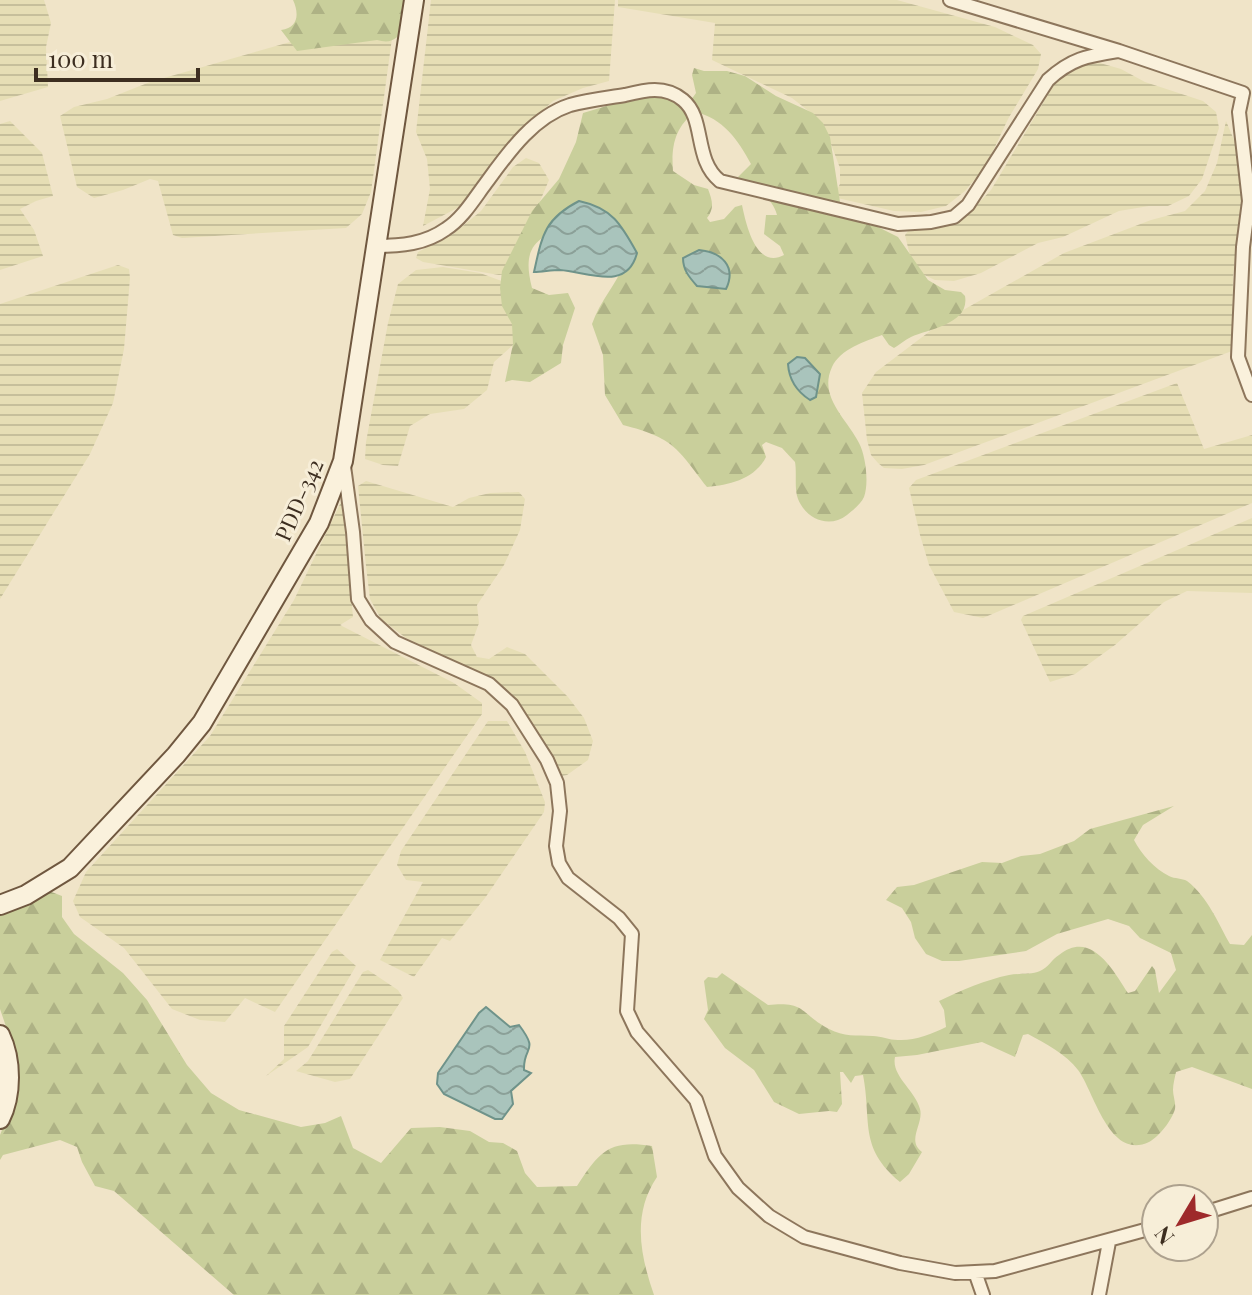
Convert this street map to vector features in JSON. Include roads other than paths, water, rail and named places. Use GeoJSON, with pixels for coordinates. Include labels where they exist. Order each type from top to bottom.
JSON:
{"type":"FeatureCollection","features":[{"type":"Feature","properties":{"kind":"street","name":"PDD-342"},"geometry":{"type":"LineString","coordinates":[[0,905],[40,888],[70,868],[176,755],[202,723],[319,523],[343,461],[414,0]]}},
{"type":"Feature","properties":{"kind":"street"},"geometry":{"type":"LineString","coordinates":[[950,0],[1248,89],[1239,112],[1249,201],[1243,247],[1238,357],[1252,395]]}},
{"type":"Feature","properties":{"kind":"street"},"geometry":{"type":"LineString","coordinates":[[376,246],[401,246],[426,241],[447,229],[462,215],[528,132],[550,115],[570,105],[651,89],[668,91],[685,101],[692,111],[705,164],[720,181],[898,224],[954,217],[968,205],[1048,80],[1073,61],[1119,51]]}},
{"type":"Feature","properties":{"kind":"street"},"geometry":{"type":"LineString","coordinates":[[343,461],[358,599],[371,620],[395,642],[489,684],[512,705],[547,760],[557,783],[560,811],[556,846],[559,863],[568,878],[619,918],[632,934],[627,1011],[637,1032],[696,1100],[715,1156],[738,1188],[769,1216],[804,1237],[900,1263],[955,1273],[995,1271],[1140,1232]]}},
{"type":"Feature","properties":{"kind":"street"},"geometry":{"type":"LineString","coordinates":[[0,1035],[9,1071],[6,1107],[0,1119]]}},
{"type":"Feature","properties":{"kind":"street"},"geometry":{"type":"LineString","coordinates":[[1220,1208],[1252,1198]]}},
{"type":"Feature","properties":{"kind":"street"},"geometry":{"type":"LineString","coordinates":[[1099,1295],[1109,1242]]}},
{"type":"Feature","properties":{"kind":"street"},"geometry":{"type":"LineString","coordinates":[[975,1272],[983,1295]]}},
{"type":"Feature","properties":{"kind":"water"},"geometry":{"type":"Polygon","coordinates":[[[579,201],[608,213],[626,234],[637,253],[625,272],[605,277],[560,270],[534,272],[539,248],[551,222],[579,201]]]}},
{"type":"Feature","properties":{"kind":"water"},"geometry":{"type":"Polygon","coordinates":[[[699,250],[714,254],[725,262],[730,273],[726,289],[697,286],[689,276],[683,258],[699,250]]]}},
{"type":"Feature","properties":{"kind":"water"},"geometry":{"type":"Polygon","coordinates":[[[797,357],[805,358],[820,374],[816,397],[810,400],[797,389],[790,375],[788,364],[797,357]]]}},
{"type":"Feature","properties":{"kind":"water"},"geometry":{"type":"Polygon","coordinates":[[[486,1007],[510,1027],[519,1025],[530,1045],[524,1070],[531,1073],[511,1091],[513,1104],[502,1119],[495,1119],[444,1094],[437,1084],[438,1073],[486,1007]]]}}]}
